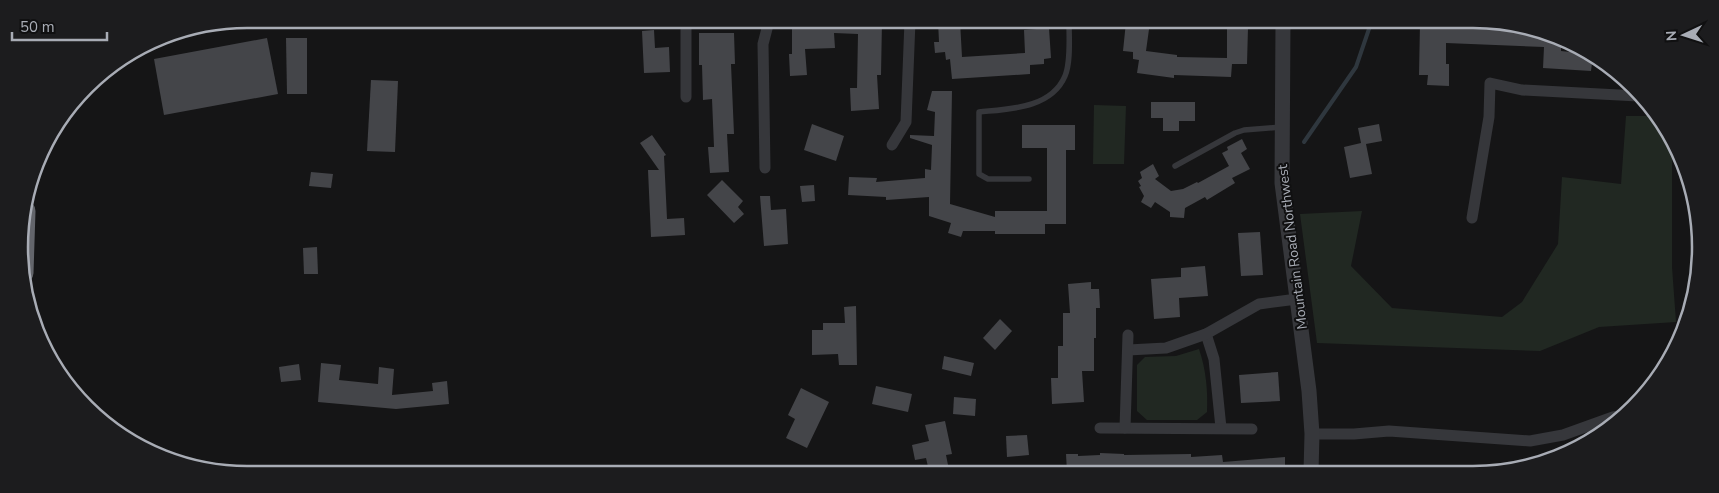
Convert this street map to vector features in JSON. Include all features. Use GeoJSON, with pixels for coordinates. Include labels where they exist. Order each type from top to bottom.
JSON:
{"type":"FeatureCollection","features":[{"type":"Feature","properties":{"kind":"street"},"geometry":{"type":"LineString","coordinates":[[686,28],[686,97]]}},
{"type":"Feature","properties":{"kind":"street"},"geometry":{"type":"LineString","coordinates":[[765,168],[763,44],[767,28]]}},
{"type":"Feature","properties":{"kind":"street"},"geometry":{"type":"LineString","coordinates":[[892,145],[906,122],[910,28]]}},
{"type":"Feature","properties":{"kind":"street","name":"Mountain Road Northwest"},"geometry":{"type":"LineString","coordinates":[[1283,28],[1282,183],[1309,391],[1312,434],[1311,466]]}},
{"type":"Feature","properties":{"kind":"street"},"geometry":{"type":"LineString","coordinates":[[1472,218],[1489,117],[1490,83],[1522,90],[1631,96]]}},
{"type":"Feature","properties":{"kind":"street"},"geometry":{"type":"LineString","coordinates":[[1128,350],[1166,348],[1206,334],[1259,304],[1297,299]]}},
{"type":"Feature","properties":{"kind":"street"},"geometry":{"type":"LineString","coordinates":[[1206,334],[1214,359],[1221,428]]}},
{"type":"Feature","properties":{"kind":"street"},"geometry":{"type":"LineString","coordinates":[[1125,428],[1128,335]]}},
{"type":"Feature","properties":{"kind":"street"},"geometry":{"type":"LineString","coordinates":[[1312,434],[1354,434],[1389,431],[1530,441],[1563,435],[1607,419]]}},
{"type":"Feature","properties":{"kind":"street"},"geometry":{"type":"LineString","coordinates":[[1100,428],[1252,429]]}},
{"type":"Feature","properties":{"kind":"lane"},"geometry":{"type":"LineString","coordinates":[[1029,178],[988,179],[979,174],[979,112],[1034,104],[1053,93],[1065,77],[1069,28]]}},
{"type":"Feature","properties":{"kind":"lane"},"geometry":{"type":"LineString","coordinates":[[1175,166],[1235,133],[1244,130],[1281,127]]}},
{"type":"Feature","properties":{"kind":"shaded area"},"geometry":{"type":"Polygon","coordinates":[[[1094,105],[1126,106],[1124,164],[1093,164],[1094,105]]]}},
{"type":"Feature","properties":{"kind":"shaded area"},"geometry":{"type":"Polygon","coordinates":[[[1626,116],[1648,116],[1672,156],[1672,267],[1676,322],[1599,327],[1540,351],[1317,343],[1300,214],[1362,211],[1351,266],[1392,308],[1502,317],[1522,302],[1558,244],[1562,177],[1621,184],[1626,116]]]}},
{"type":"Feature","properties":{"kind":"shaded area"},"geometry":{"type":"Polygon","coordinates":[[[1199,349],[1206,380],[1207,412],[1197,420],[1147,420],[1137,411],[1137,365],[1145,357],[1176,356],[1199,349]]]}},
{"type":"Feature","properties":{"kind":"building"},"geometry":{"type":"Polygon","coordinates":[[[792,28],[882,28],[881,75],[877,75],[879,109],[851,111],[850,88],[857,88],[858,34],[834,33],[835,48],[805,49],[807,75],[790,76],[789,54],[792,54],[792,28]]]}},
{"type":"Feature","properties":{"kind":"building"},"geometry":{"type":"Polygon","coordinates":[[[938,28],[960,28],[962,57],[1025,53],[1024,30],[1049,28],[1051,58],[1044,59],[1044,64],[1030,65],[1030,74],[952,79],[950,59],[946,60],[945,52],[935,53],[934,42],[939,42],[938,28]]]}},
{"type":"Feature","properties":{"kind":"building"},"geometry":{"type":"Polygon","coordinates":[[[1125,28],[1149,28],[1146,51],[1177,55],[1177,57],[1227,58],[1227,28],[1248,28],[1247,64],[1232,64],[1231,77],[1174,75],[1174,78],[1137,73],[1139,60],[1133,59],[1133,52],[1123,51],[1125,28]]]}},
{"type":"Feature","properties":{"kind":"building"},"geometry":{"type":"Polygon","coordinates":[[[1420,28],[1501,29],[1543,39],[1561,46],[1561,51],[1573,52],[1592,63],[1591,71],[1543,68],[1544,47],[1446,43],[1446,64],[1449,64],[1449,86],[1427,85],[1428,75],[1419,75],[1420,28]]]}},
{"type":"Feature","properties":{"kind":"building"},"geometry":{"type":"Polygon","coordinates":[[[654,30],[655,48],[669,47],[670,72],[644,73],[642,31],[654,30]]]}},
{"type":"Feature","properties":{"kind":"building"},"geometry":{"type":"Polygon","coordinates":[[[699,33],[734,33],[735,64],[731,64],[734,134],[727,134],[729,172],[710,173],[708,147],[714,147],[712,99],[703,100],[702,65],[699,65],[699,33]]]}},
{"type":"Feature","properties":{"kind":"building"},"geometry":{"type":"Polygon","coordinates":[[[267,38],[278,94],[164,115],[154,59],[267,38]]]}},
{"type":"Feature","properties":{"kind":"building"},"geometry":{"type":"Polygon","coordinates":[[[286,38],[307,38],[307,94],[287,94],[286,38]]]}},
{"type":"Feature","properties":{"kind":"building"},"geometry":{"type":"Polygon","coordinates":[[[371,80],[398,81],[395,152],[367,151],[371,80]]]}},
{"type":"Feature","properties":{"kind":"building"},"geometry":{"type":"Polygon","coordinates":[[[932,91],[952,91],[950,204],[995,217],[995,211],[1047,211],[1047,148],[1022,148],[1022,125],[1075,125],[1075,150],[1066,150],[1066,224],[1045,224],[1045,234],[995,234],[995,231],[963,231],[961,237],[948,233],[951,223],[929,216],[929,197],[886,200],[886,197],[848,195],[849,177],[877,178],[876,182],[925,178],[925,169],[931,170],[932,145],[910,138],[910,135],[934,136],[935,112],[927,110],[932,91]]]}},
{"type":"Feature","properties":{"kind":"building"},"geometry":{"type":"Polygon","coordinates":[[[1151,102],[1195,102],[1195,121],[1179,121],[1179,131],[1163,131],[1163,118],[1151,118],[1151,102]]]}},
{"type":"Feature","properties":{"kind":"building"},"geometry":{"type":"Polygon","coordinates":[[[812,124],[844,136],[836,161],[804,150],[812,124]]]}},
{"type":"Feature","properties":{"kind":"building"},"geometry":{"type":"Polygon","coordinates":[[[1379,124],[1382,141],[1366,144],[1372,174],[1350,178],[1344,147],[1361,143],[1358,128],[1379,124]]]}},
{"type":"Feature","properties":{"kind":"building"},"geometry":{"type":"Polygon","coordinates":[[[652,135],[666,155],[664,156],[667,219],[684,218],[685,235],[651,237],[648,170],[659,170],[640,143],[652,135]]]}},
{"type":"Feature","properties":{"kind":"building"},"geometry":{"type":"Polygon","coordinates":[[[1242,139],[1247,149],[1241,153],[1250,169],[1232,178],[1235,183],[1207,200],[1205,197],[1185,208],[1184,218],[1170,217],[1170,212],[1155,202],[1151,208],[1141,202],[1144,196],[1138,181],[1142,178],[1140,172],[1153,164],[1159,176],[1155,179],[1171,191],[1183,189],[1229,166],[1222,153],[1228,150],[1227,147],[1242,139]]]}},
{"type":"Feature","properties":{"kind":"building"},"geometry":{"type":"Polygon","coordinates":[[[311,172],[333,174],[331,188],[309,186],[311,172]]]}},
{"type":"Feature","properties":{"kind":"building"},"geometry":{"type":"Polygon","coordinates":[[[722,180],[743,201],[738,207],[744,214],[734,223],[707,195],[722,180]]]}},
{"type":"Feature","properties":{"kind":"building"},"geometry":{"type":"Polygon","coordinates":[[[814,185],[815,201],[802,202],[800,186],[814,185]]]}},
{"type":"Feature","properties":{"kind":"building"},"geometry":{"type":"Polygon","coordinates":[[[760,196],[770,196],[771,210],[786,209],[788,244],[764,246],[760,196]]]}},
{"type":"Feature","properties":{"kind":"building"},"geometry":{"type":"Polygon","coordinates":[[[1260,232],[1263,275],[1241,276],[1238,233],[1260,232]]]}},
{"type":"Feature","properties":{"kind":"building"},"geometry":{"type":"Polygon","coordinates":[[[317,247],[318,274],[304,274],[303,248],[317,247]]]}},
{"type":"Feature","properties":{"kind":"building"},"geometry":{"type":"Polygon","coordinates":[[[1205,266],[1208,296],[1179,298],[1180,317],[1154,319],[1151,279],[1181,277],[1181,268],[1205,266]]]}},
{"type":"Feature","properties":{"kind":"building"},"geometry":{"type":"Polygon","coordinates":[[[1091,282],[1091,289],[1099,289],[1100,308],[1096,308],[1094,371],[1082,371],[1084,402],[1052,404],[1051,378],[1058,378],[1058,346],[1063,346],[1063,313],[1070,313],[1068,284],[1091,282]]]}},
{"type":"Feature","properties":{"kind":"building"},"geometry":{"type":"Polygon","coordinates":[[[856,306],[857,365],[839,365],[838,354],[812,355],[812,330],[823,330],[823,323],[845,323],[844,307],[856,306]]]}},
{"type":"Feature","properties":{"kind":"building"},"geometry":{"type":"Polygon","coordinates":[[[1000,319],[1012,331],[995,350],[983,338],[1000,319]]]}},
{"type":"Feature","properties":{"kind":"building"},"geometry":{"type":"Polygon","coordinates":[[[944,356],[974,363],[971,376],[942,369],[944,356]]]}},
{"type":"Feature","properties":{"kind":"building"},"geometry":{"type":"Polygon","coordinates":[[[321,363],[341,365],[339,380],[378,384],[379,367],[394,369],[392,395],[433,391],[432,383],[447,381],[449,404],[396,409],[318,402],[321,363]]]}},
{"type":"Feature","properties":{"kind":"building"},"geometry":{"type":"Polygon","coordinates":[[[299,364],[301,380],[281,382],[279,367],[299,364]]]}},
{"type":"Feature","properties":{"kind":"building"},"geometry":{"type":"Polygon","coordinates":[[[1278,372],[1280,401],[1241,403],[1239,375],[1278,372]]]}},
{"type":"Feature","properties":{"kind":"building"},"geometry":{"type":"Polygon","coordinates":[[[876,386],[912,394],[908,412],[872,404],[876,386]]]}},
{"type":"Feature","properties":{"kind":"building"},"geometry":{"type":"Polygon","coordinates":[[[801,388],[829,402],[807,448],[786,438],[795,419],[788,415],[801,388]]]}},
{"type":"Feature","properties":{"kind":"building"},"geometry":{"type":"Polygon","coordinates":[[[954,397],[976,399],[975,416],[953,414],[954,397]]]}},
{"type":"Feature","properties":{"kind":"building"},"geometry":{"type":"Polygon","coordinates":[[[945,421],[952,454],[946,455],[948,466],[928,466],[926,458],[915,460],[912,445],[929,441],[925,425],[945,421]]]}},
{"type":"Feature","properties":{"kind":"building"},"geometry":{"type":"Polygon","coordinates":[[[1027,435],[1029,455],[1007,457],[1006,436],[1027,435]]]}},
{"type":"Feature","properties":{"kind":"building"},"geometry":{"type":"Polygon","coordinates":[[[1100,453],[1124,455],[1191,454],[1191,457],[1222,455],[1223,462],[1285,457],[1285,466],[1067,466],[1066,454],[1078,454],[1078,456],[1100,455],[1100,453]]]}},
{"type":"Feature","properties":{"kind":"waterway"},"geometry":{"type":"LineString","coordinates":[[1304,142],[1356,67],[1369,28]]}}]}
